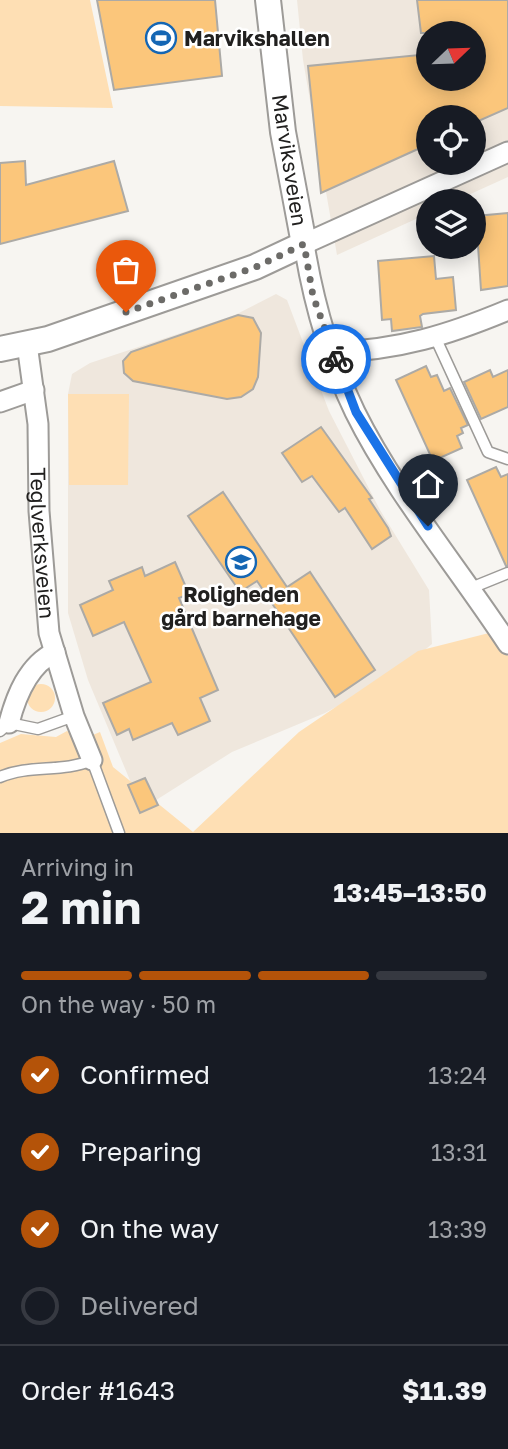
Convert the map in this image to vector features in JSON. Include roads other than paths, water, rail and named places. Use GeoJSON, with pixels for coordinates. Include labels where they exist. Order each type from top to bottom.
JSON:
{"type":"FeatureCollection","features":[{"type":"Feature","properties":{"kind":"street","name":"Marviksveien"},"geometry":{"type":"LineString","coordinates":[[268,0],[283,132],[313,296],[345,388],[368,434],[508,644]]}},
{"type":"Feature","properties":{"kind":"street"},"geometry":{"type":"LineString","coordinates":[[0,349],[27,344],[256,267],[508,152]]}},
{"type":"Feature","properties":{"kind":"street"},"geometry":{"type":"LineString","coordinates":[[334,352],[390,348],[436,339],[508,310]]}},
{"type":"Feature","properties":{"kind":"street","name":"Teglverksveien"},"geometry":{"type":"LineString","coordinates":[[27,344],[38,424],[41,561],[50,633],[74,716],[92,761]]}},
{"type":"Feature","properties":{"kind":"street"},"geometry":{"type":"LineString","coordinates":[[0,402],[34,390]]}},
{"type":"Feature","properties":{"kind":"street"},"geometry":{"type":"LineString","coordinates":[[5,727],[30,673],[43,658],[55,652]]}},
{"type":"Feature","properties":{"kind":"lane"},"geometry":{"type":"LineString","coordinates":[[436,339],[488,452],[508,459]]}},
{"type":"Feature","properties":{"kind":"lane"},"geometry":{"type":"LineString","coordinates":[[471,588],[508,573]]}},
{"type":"Feature","properties":{"kind":"lane"},"geometry":{"type":"LineString","coordinates":[[5,727],[38,729],[74,716]]}},
{"type":"Feature","properties":{"kind":"lane"},"geometry":{"type":"LineString","coordinates":[[0,777],[31,768],[62,768],[92,761],[119,833]]}},
{"type":"Feature","properties":{"kind":"place","name":"Marvikshallen"},"geometry":{"type":"Point","coordinates":[161,38]}},
{"type":"Feature","properties":{"kind":"place","name":"Roligheden gård barnehage"},"geometry":{"type":"Point","coordinates":[241,562]}}]}
